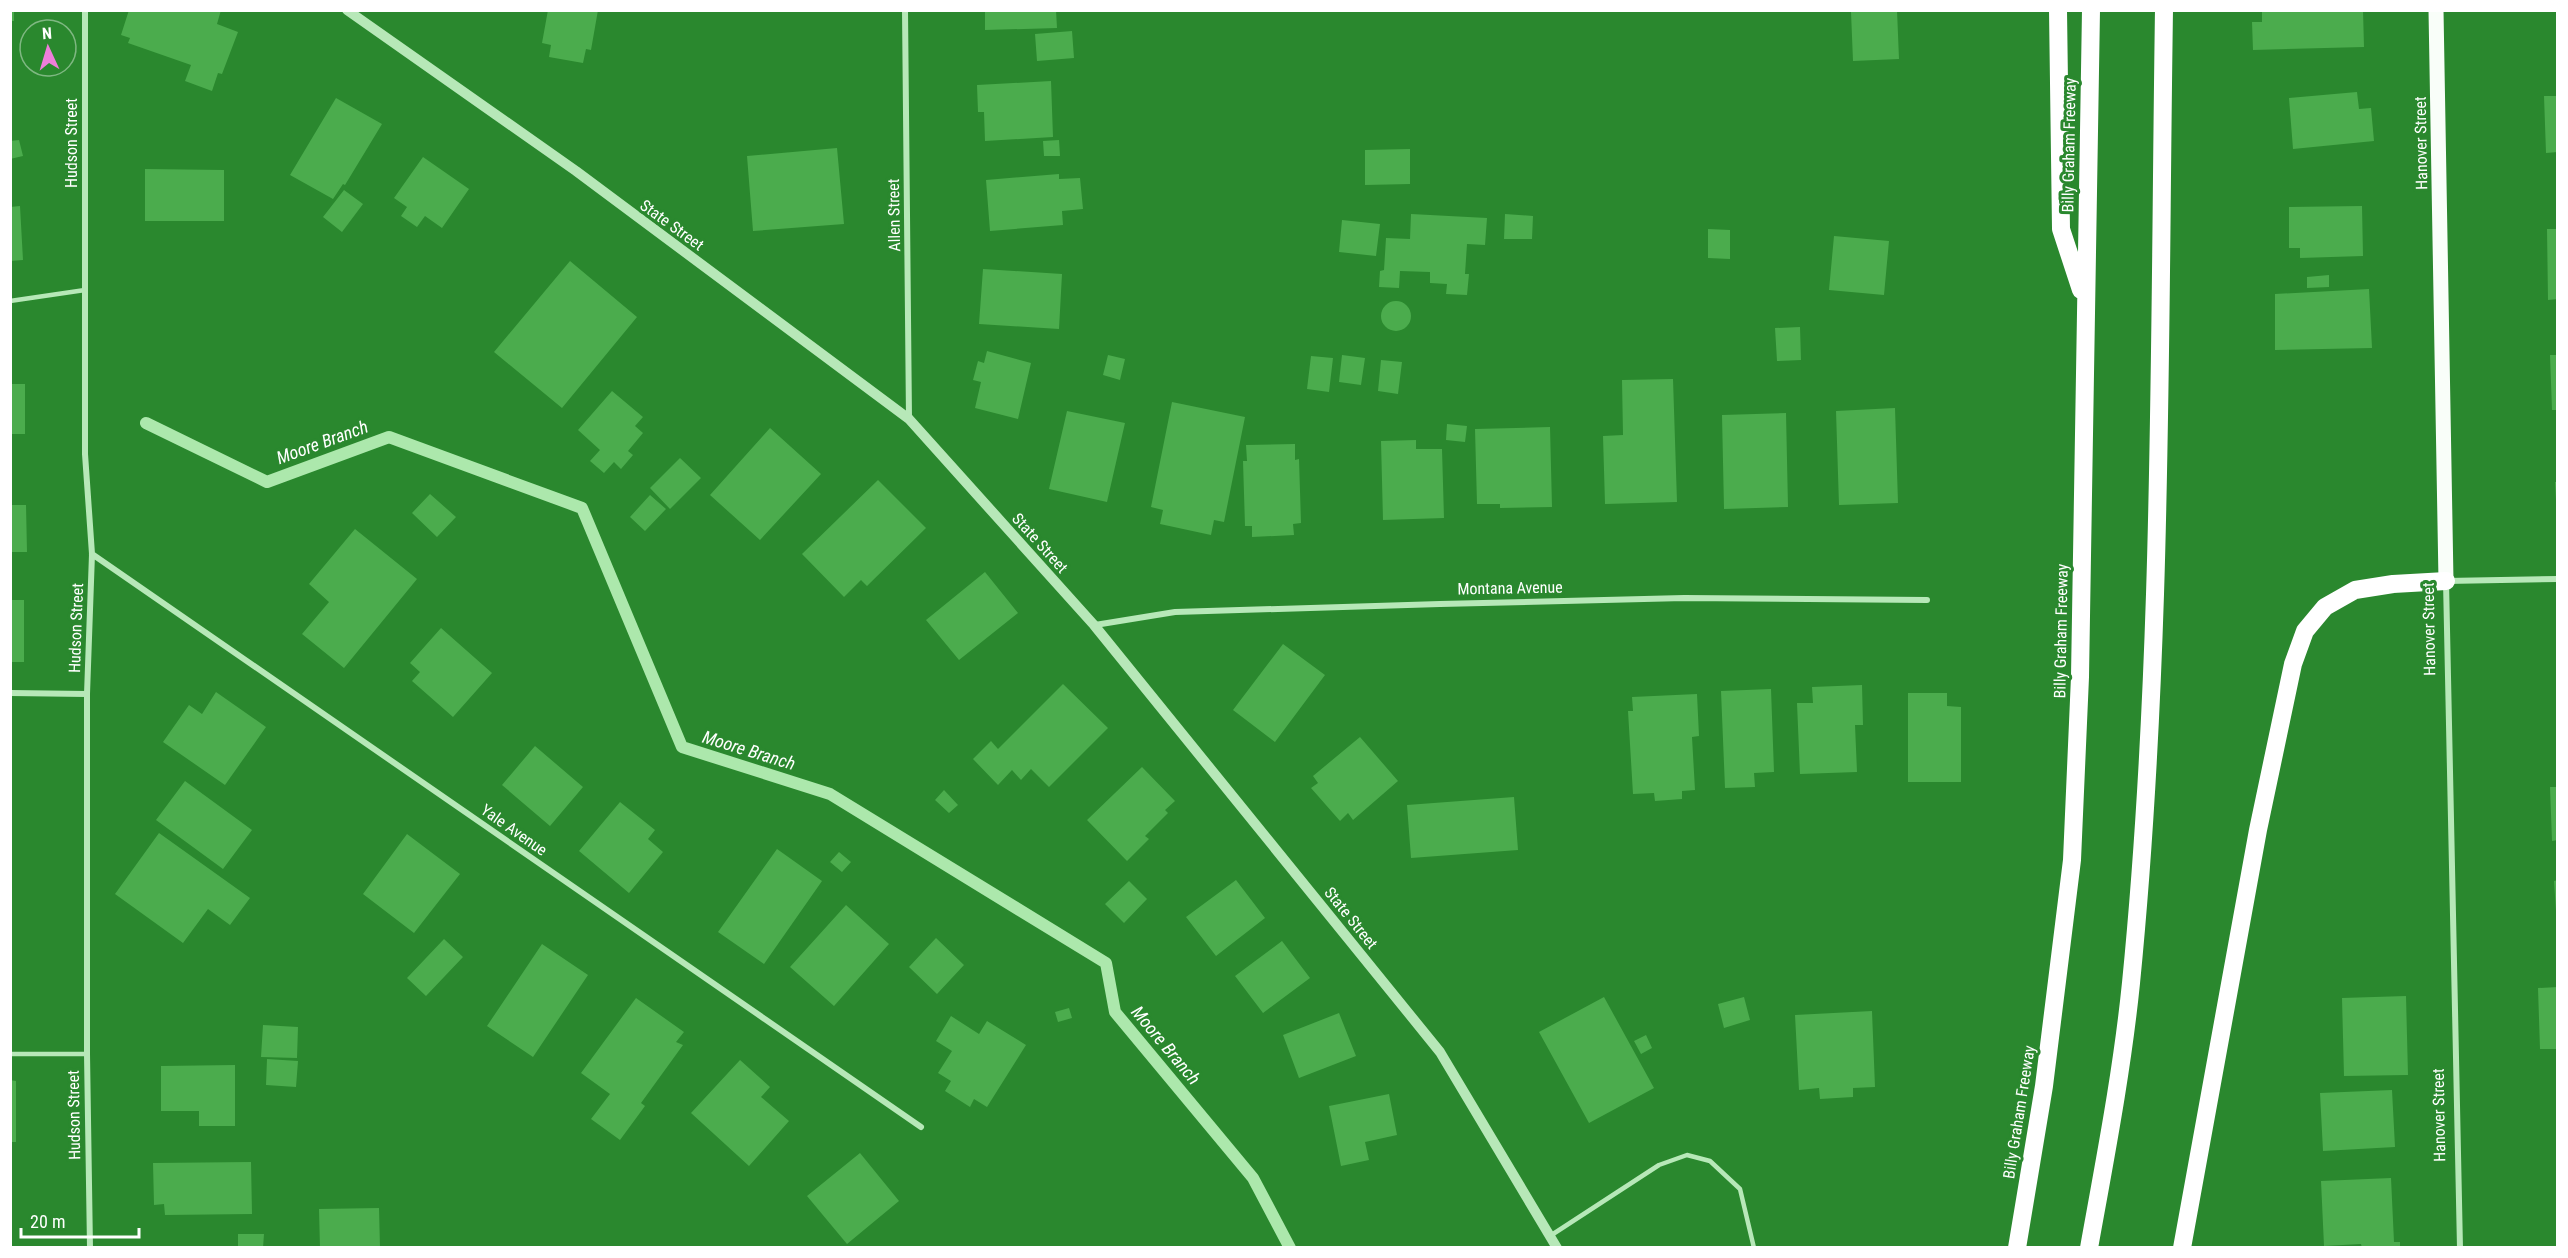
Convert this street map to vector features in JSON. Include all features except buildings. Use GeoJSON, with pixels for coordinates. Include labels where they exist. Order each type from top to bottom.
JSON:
{"type":"FeatureCollection","features":[{"type":"Feature","properties":{"kind":"highway"},"geometry":{"type":"LineString","coordinates":[[2058,10],[2061,229],[2086,305]]}},
{"type":"Feature","properties":{"kind":"highway","name":"Billy Graham Freeway"},"geometry":{"type":"LineString","coordinates":[[2017,1248],[2044,1086],[2072,860],[2080,677],[2091,10]]}},
{"type":"Feature","properties":{"kind":"highway"},"geometry":{"type":"LineString","coordinates":[[2089,1248],[2117,1098],[2131,985],[2152,691],[2164,10]]}},
{"type":"Feature","properties":{"kind":"highway"},"geometry":{"type":"LineString","coordinates":[[2182,1248],[2258,830],[2293,664],[2305,631],[2325,607],[2355,590],[2393,584],[2446,581]]}},
{"type":"Feature","properties":{"kind":"main road","name":"Hanover Street"},"geometry":{"type":"LineString","coordinates":[[2436,10],[2446,581]]}},
{"type":"Feature","properties":{"kind":"street","name":"Hudson Street"},"geometry":{"type":"LineString","coordinates":[[85,10],[85,454],[92,554],[87,694],[87,1054],[90,1248]]}},
{"type":"Feature","properties":{"kind":"street","name":"State Street"},"geometry":{"type":"LineString","coordinates":[[347,10],[576,171],[909,419],[1094,625],[1440,1052],[1557,1248]]}},
{"type":"Feature","properties":{"kind":"street","name":"Allen Street"},"geometry":{"type":"LineString","coordinates":[[905,10],[909,419]]}},
{"type":"Feature","properties":{"kind":"street","name":"Yale Avenue"},"geometry":{"type":"LineString","coordinates":[[92,554],[921,1127]]}},
{"type":"Feature","properties":{"kind":"street"},"geometry":{"type":"LineString","coordinates":[[2446,581],[2558,579]]}},
{"type":"Feature","properties":{"kind":"street","name":"Hanover Street"},"geometry":{"type":"LineString","coordinates":[[2446,581],[2460,1248]]}},
{"type":"Feature","properties":{"kind":"street","name":"Montana Avenue"},"geometry":{"type":"LineString","coordinates":[[1094,625],[1175,612],[1416,604],[1684,598],[1927,600]]}},
{"type":"Feature","properties":{"kind":"street"},"geometry":{"type":"LineString","coordinates":[[10,693],[87,694]]}},
{"type":"Feature","properties":{"kind":"lane"},"geometry":{"type":"LineString","coordinates":[[10,301],[85,290]]}},
{"type":"Feature","properties":{"kind":"lane"},"geometry":{"type":"LineString","coordinates":[[10,1054],[87,1054]]}},
{"type":"Feature","properties":{"kind":"lane"},"geometry":{"type":"LineString","coordinates":[[1550,1236],[1659,1165],[1687,1155],[1710,1161],[1740,1189],[1754,1248]]}},
{"type":"Feature","properties":{"kind":"waterway","name":"Moore Branch"},"geometry":{"type":"LineString","coordinates":[[146,423],[267,482],[389,437],[582,508],[682,747],[830,794],[1106,963],[1115,1012],[1253,1178],[1290,1248]]}}]}
